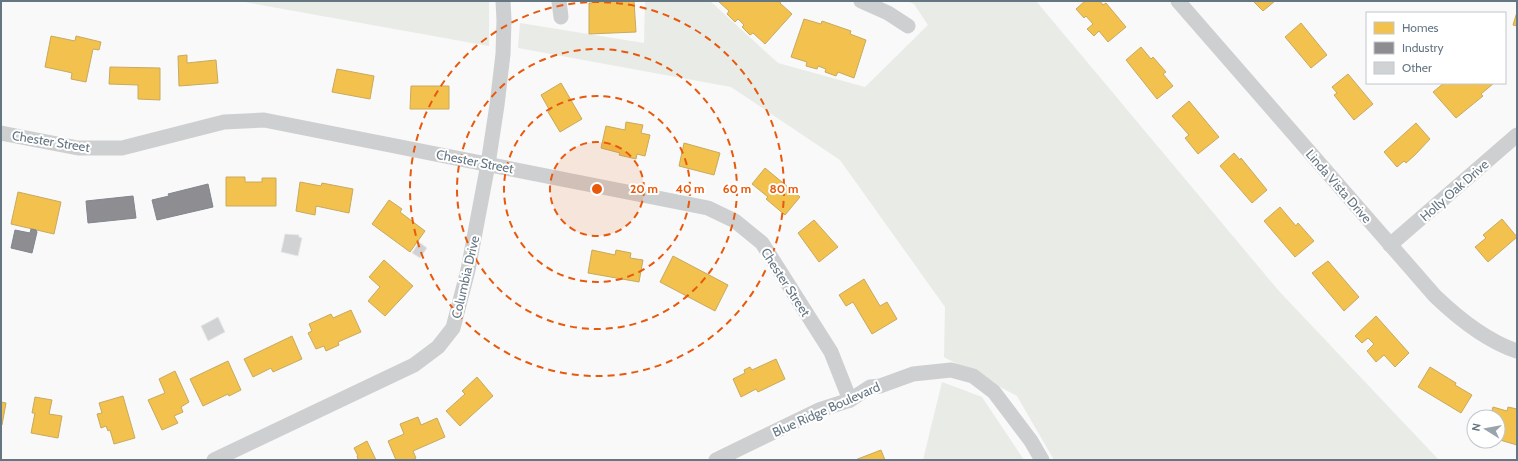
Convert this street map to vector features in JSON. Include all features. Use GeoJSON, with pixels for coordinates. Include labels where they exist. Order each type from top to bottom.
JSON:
{"type":"FeatureCollection","features":[{"type":"Feature","properties":{"kind":"street","name":"Columbia Drive"},"geometry":{"type":"LineString","coordinates":[[214,460],[414,365],[438,347],[453,328],[468,270],[488,164],[503,54],[503,1]]}},
{"type":"Feature","properties":{"kind":"street"},"geometry":{"type":"LineString","coordinates":[[559,1],[561,17]]}},
{"type":"Feature","properties":{"kind":"street"},"geometry":{"type":"LineString","coordinates":[[861,1],[888,13],[908,26]]}},
{"type":"Feature","properties":{"kind":"street","name":"Linda Vista Drive"},"geometry":{"type":"LineString","coordinates":[[1178,1],[1435,296],[1450,310],[1489,337],[1517,351]]}},
{"type":"Feature","properties":{"kind":"street","name":"Chester Street"},"geometry":{"type":"LineString","coordinates":[[1,133],[78,148],[122,148],[224,122],[264,120],[708,208],[735,221],[762,243],[831,352],[850,400]]}},
{"type":"Feature","properties":{"kind":"street","name":"Holly Oak Drive"},"geometry":{"type":"LineString","coordinates":[[1390,245],[1517,135]]}},
{"type":"Feature","properties":{"kind":"street","name":"Blue Ridge Boulevard"},"geometry":{"type":"LineString","coordinates":[[716,460],[819,410],[850,400],[870,387],[880,386],[913,374],[951,370],[973,376],[994,392],[1031,441],[1042,460]]}},
{"type":"Feature","properties":{"kind":"shaded area"},"geometry":{"type":"Polygon","coordinates":[[[239,1],[489,1],[489,46],[239,1]]]}},
{"type":"Feature","properties":{"kind":"shaded area"},"geometry":{"type":"Polygon","coordinates":[[[645,1],[710,1],[778,63],[865,87],[928,25],[914,4],[907,1],[1036,1],[1278,290],[1439,460],[1054,460],[1017,396],[944,357],[945,307],[840,160],[731,87],[518,48],[520,23],[644,43],[645,1]]]}},
{"type":"Feature","properties":{"kind":"shaded area"},"geometry":{"type":"Polygon","coordinates":[[[942,382],[982,397],[1024,460],[923,460],[942,382]]]}},
{"type":"Feature","properties":{"kind":"building: Homes"},"geometry":{"type":"Polygon","coordinates":[[[592,1],[634,1],[636,32],[589,34],[589,3],[592,3],[592,1]]]}},
{"type":"Feature","properties":{"kind":"building: Homes"},"geometry":{"type":"Polygon","coordinates":[[[718,1],[781,1],[780,3],[792,14],[765,44],[753,33],[750,35],[742,27],[744,25],[738,19],[735,22],[727,14],[729,11],[718,1]]]}},
{"type":"Feature","properties":{"kind":"building: Homes"},"geometry":{"type":"Polygon","coordinates":[[[1085,1],[1100,1],[1103,5],[1106,3],[1126,27],[1108,42],[1099,31],[1094,36],[1087,29],[1093,24],[1086,16],[1084,18],[1076,9],[1085,1]]]}},
{"type":"Feature","properties":{"kind":"building: Homes"},"geometry":{"type":"Polygon","coordinates":[[[1253,1],[1275,1],[1263,11],[1253,1]]]}},
{"type":"Feature","properties":{"kind":"building: Homes"},"geometry":{"type":"Polygon","coordinates":[[[1517,12],[1517,26],[1513,25],[1517,12]]]}},
{"type":"Feature","properties":{"kind":"building: Homes"},"geometry":{"type":"Polygon","coordinates":[[[804,19],[821,24],[822,21],[851,31],[850,34],[866,40],[854,78],[838,72],[836,76],[825,72],[826,69],[818,66],[817,69],[806,66],[807,62],[791,57],[804,19]]]}},
{"type":"Feature","properties":{"kind":"building: Homes"},"geometry":{"type":"Polygon","coordinates":[[[1301,23],[1327,55],[1311,68],[1285,37],[1301,23]]]}},
{"type":"Feature","properties":{"kind":"building: Homes"},"geometry":{"type":"Polygon","coordinates":[[[51,36],[75,41],[76,36],[101,42],[99,50],[93,49],[86,82],[71,79],[72,73],[45,67],[51,36]]]}},
{"type":"Feature","properties":{"kind":"building: Homes"},"geometry":{"type":"Polygon","coordinates":[[[1141,47],[1151,59],[1153,57],[1166,72],[1163,74],[1173,86],[1157,99],[1126,60],[1141,47]]]}},
{"type":"Feature","properties":{"kind":"building: Homes"},"geometry":{"type":"Polygon","coordinates":[[[187,55],[187,63],[216,60],[218,83],[179,86],[178,56],[187,55]]]}},
{"type":"Feature","properties":{"kind":"building: Homes"},"geometry":{"type":"Polygon","coordinates":[[[110,67],[160,68],[160,100],[138,99],[138,85],[109,84],[110,67]]]}},
{"type":"Feature","properties":{"kind":"building: Homes"},"geometry":{"type":"Polygon","coordinates":[[[337,69],[374,76],[370,99],[332,92],[337,69]]]}},
{"type":"Feature","properties":{"kind":"building: Homes"},"geometry":{"type":"Polygon","coordinates":[[[1348,74],[1373,104],[1354,120],[1334,95],[1337,93],[1332,87],[1348,74]]]}},
{"type":"Feature","properties":{"kind":"building: Homes"},"geometry":{"type":"Polygon","coordinates":[[[561,83],[582,119],[560,132],[548,112],[550,111],[541,95],[561,83]]]}},
{"type":"Feature","properties":{"kind":"building: Homes"},"geometry":{"type":"Polygon","coordinates":[[[1443,84],[1493,84],[1481,94],[1483,96],[1456,118],[1433,92],[1443,84]]]}},
{"type":"Feature","properties":{"kind":"building: Homes"},"geometry":{"type":"Polygon","coordinates":[[[411,86],[449,86],[449,109],[410,109],[411,86]]]}},
{"type":"Feature","properties":{"kind":"building: Homes"},"geometry":{"type":"Polygon","coordinates":[[[1189,101],[1219,137],[1198,154],[1185,138],[1189,135],[1172,116],[1189,101]]]}},
{"type":"Feature","properties":{"kind":"building: Homes"},"geometry":{"type":"Polygon","coordinates":[[[626,122],[643,125],[641,133],[650,135],[645,156],[637,154],[636,159],[619,155],[620,153],[601,148],[606,126],[625,130],[626,122]]]}},
{"type":"Feature","properties":{"kind":"building: Homes"},"geometry":{"type":"Polygon","coordinates":[[[1416,123],[1430,139],[1406,163],[1404,161],[1397,167],[1384,152],[1416,123]]]}},
{"type":"Feature","properties":{"kind":"building: Homes"},"geometry":{"type":"Polygon","coordinates":[[[684,143],[720,153],[714,175],[679,166],[684,143]]]}},
{"type":"Feature","properties":{"kind":"building: Homes"},"geometry":{"type":"Polygon","coordinates":[[[1234,153],[1240,160],[1241,158],[1267,190],[1252,203],[1220,166],[1234,153]]]}},
{"type":"Feature","properties":{"kind":"building: Homes"},"geometry":{"type":"Polygon","coordinates":[[[765,168],[800,197],[785,215],[766,199],[768,197],[752,184],[765,168]]]}},
{"type":"Feature","properties":{"kind":"building: Homes"},"geometry":{"type":"Polygon","coordinates":[[[226,177],[245,177],[245,182],[262,182],[262,178],[276,178],[276,206],[226,206],[226,177]]]}},
{"type":"Feature","properties":{"kind":"building: Homes"},"geometry":{"type":"Polygon","coordinates":[[[300,182],[321,186],[322,183],[353,189],[349,213],[316,206],[315,215],[296,211],[300,182]]]}},
{"type":"Feature","properties":{"kind":"building: Homes"},"geometry":{"type":"Polygon","coordinates":[[[18,192],[61,202],[54,234],[11,224],[18,192]]]}},
{"type":"Feature","properties":{"kind":"building: Homes"},"geometry":{"type":"Polygon","coordinates":[[[389,200],[402,209],[400,212],[425,231],[410,252],[372,224],[389,200]]]}},
{"type":"Feature","properties":{"kind":"building: Homes"},"geometry":{"type":"Polygon","coordinates":[[[1280,207],[1296,226],[1298,223],[1314,241],[1295,257],[1264,221],[1280,207]]]}},
{"type":"Feature","properties":{"kind":"building: Homes"},"geometry":{"type":"Polygon","coordinates":[[[1502,219],[1517,237],[1488,262],[1475,247],[1486,238],[1483,235],[1502,219]]]}},
{"type":"Feature","properties":{"kind":"building: Homes"},"geometry":{"type":"Polygon","coordinates":[[[814,220],[838,247],[819,262],[798,233],[814,220]]]}},
{"type":"Feature","properties":{"kind":"building: Homes"},"geometry":{"type":"Polygon","coordinates":[[[592,250],[615,255],[616,250],[631,253],[630,258],[643,260],[639,282],[588,273],[592,250]]]}},
{"type":"Feature","properties":{"kind":"building: Homes"},"geometry":{"type":"Polygon","coordinates":[[[673,256],[728,285],[715,311],[660,282],[673,256]]]}},
{"type":"Feature","properties":{"kind":"building: Homes"},"geometry":{"type":"Polygon","coordinates":[[[384,260],[413,286],[385,316],[368,301],[380,287],[369,277],[384,260]]]}},
{"type":"Feature","properties":{"kind":"building: Homes"},"geometry":{"type":"Polygon","coordinates":[[[1328,261],[1359,297],[1344,311],[1312,273],[1328,261]]]}},
{"type":"Feature","properties":{"kind":"building: Homes"},"geometry":{"type":"Polygon","coordinates":[[[864,279],[880,306],[887,302],[897,319],[872,334],[853,302],[846,306],[839,295],[864,279]]]}},
{"type":"Feature","properties":{"kind":"building: Homes"},"geometry":{"type":"Polygon","coordinates":[[[351,310],[361,332],[338,342],[339,345],[326,351],[324,346],[316,349],[308,333],[312,331],[309,324],[331,314],[333,318],[351,310]]]}},
{"type":"Feature","properties":{"kind":"building: Homes"},"geometry":{"type":"Polygon","coordinates":[[[1376,316],[1409,353],[1395,367],[1384,355],[1376,362],[1367,351],[1374,344],[1368,338],[1362,343],[1355,336],[1376,316]]]}},
{"type":"Feature","properties":{"kind":"building: Homes"},"geometry":{"type":"Polygon","coordinates":[[[292,336],[302,359],[273,372],[271,368],[253,377],[244,359],[292,336]]]}},
{"type":"Feature","properties":{"kind":"building: Homes"},"geometry":{"type":"Polygon","coordinates":[[[776,359],[785,379],[758,392],[756,389],[741,397],[733,379],[745,373],[744,370],[750,367],[752,370],[776,359]]]}},
{"type":"Feature","properties":{"kind":"building: Homes"},"geometry":{"type":"Polygon","coordinates":[[[228,361],[241,390],[229,396],[228,394],[203,406],[190,379],[228,361]]]}},
{"type":"Feature","properties":{"kind":"building: Homes"},"geometry":{"type":"Polygon","coordinates":[[[1430,367],[1472,395],[1461,413],[1418,387],[1430,367]]]}},
{"type":"Feature","properties":{"kind":"building: Homes"},"geometry":{"type":"Polygon","coordinates":[[[175,371],[189,402],[181,407],[183,412],[174,416],[178,423],[162,430],[148,400],[165,393],[159,379],[175,371]]]}},
{"type":"Feature","properties":{"kind":"building: Homes"},"geometry":{"type":"Polygon","coordinates":[[[477,377],[493,396],[460,426],[446,411],[465,394],[462,391],[477,377]]]}},
{"type":"Feature","properties":{"kind":"building: Homes"},"geometry":{"type":"Polygon","coordinates":[[[123,396],[135,438],[114,444],[110,430],[108,431],[106,426],[101,428],[97,414],[102,413],[99,403],[123,396]]]}},
{"type":"Feature","properties":{"kind":"building: Homes"},"geometry":{"type":"Polygon","coordinates":[[[35,397],[52,400],[49,414],[62,416],[58,438],[31,433],[35,413],[32,413],[35,397]]]}},
{"type":"Feature","properties":{"kind":"building: Homes"},"geometry":{"type":"Polygon","coordinates":[[[1,402],[6,403],[2,425],[1,425],[1,402]]]}},
{"type":"Feature","properties":{"kind":"building: Homes"},"geometry":{"type":"Polygon","coordinates":[[[1508,407],[1517,409],[1517,445],[1506,442],[1506,411],[1508,407]]]}},
{"type":"Feature","properties":{"kind":"building: Homes"},"geometry":{"type":"Polygon","coordinates":[[[418,417],[421,425],[437,418],[445,437],[413,451],[416,458],[412,460],[396,460],[388,441],[404,434],[400,424],[418,417]]]}},
{"type":"Feature","properties":{"kind":"building: Homes"},"geometry":{"type":"Polygon","coordinates":[[[367,441],[376,460],[355,460],[358,459],[358,456],[354,448],[367,441]]]}},
{"type":"Feature","properties":{"kind":"building: Homes"},"geometry":{"type":"Polygon","coordinates":[[[881,450],[885,460],[855,460],[881,450]]]}},
{"type":"Feature","properties":{"kind":"building: Industry"},"geometry":{"type":"Polygon","coordinates":[[[208,184],[213,207],[157,220],[152,200],[169,196],[168,194],[208,184]]]}},
{"type":"Feature","properties":{"kind":"building: Industry"},"geometry":{"type":"Polygon","coordinates":[[[133,196],[136,218],[88,223],[86,201],[133,196]]]}},
{"type":"Feature","properties":{"kind":"building: Industry"},"geometry":{"type":"Polygon","coordinates":[[[31,229],[36,230],[37,232],[32,253],[11,248],[15,230],[30,233],[31,229]]]}},
{"type":"Feature","properties":{"kind":"building: Other"},"geometry":{"type":"Polygon","coordinates":[[[285,234],[299,235],[299,237],[302,238],[298,256],[281,252],[285,234]]]}},
{"type":"Feature","properties":{"kind":"building: Other"},"geometry":{"type":"Polygon","coordinates":[[[419,242],[427,248],[420,258],[412,253],[419,242]]]}},
{"type":"Feature","properties":{"kind":"building: Other"},"geometry":{"type":"Polygon","coordinates":[[[218,317],[225,332],[208,341],[201,326],[218,317]]]}}]}
